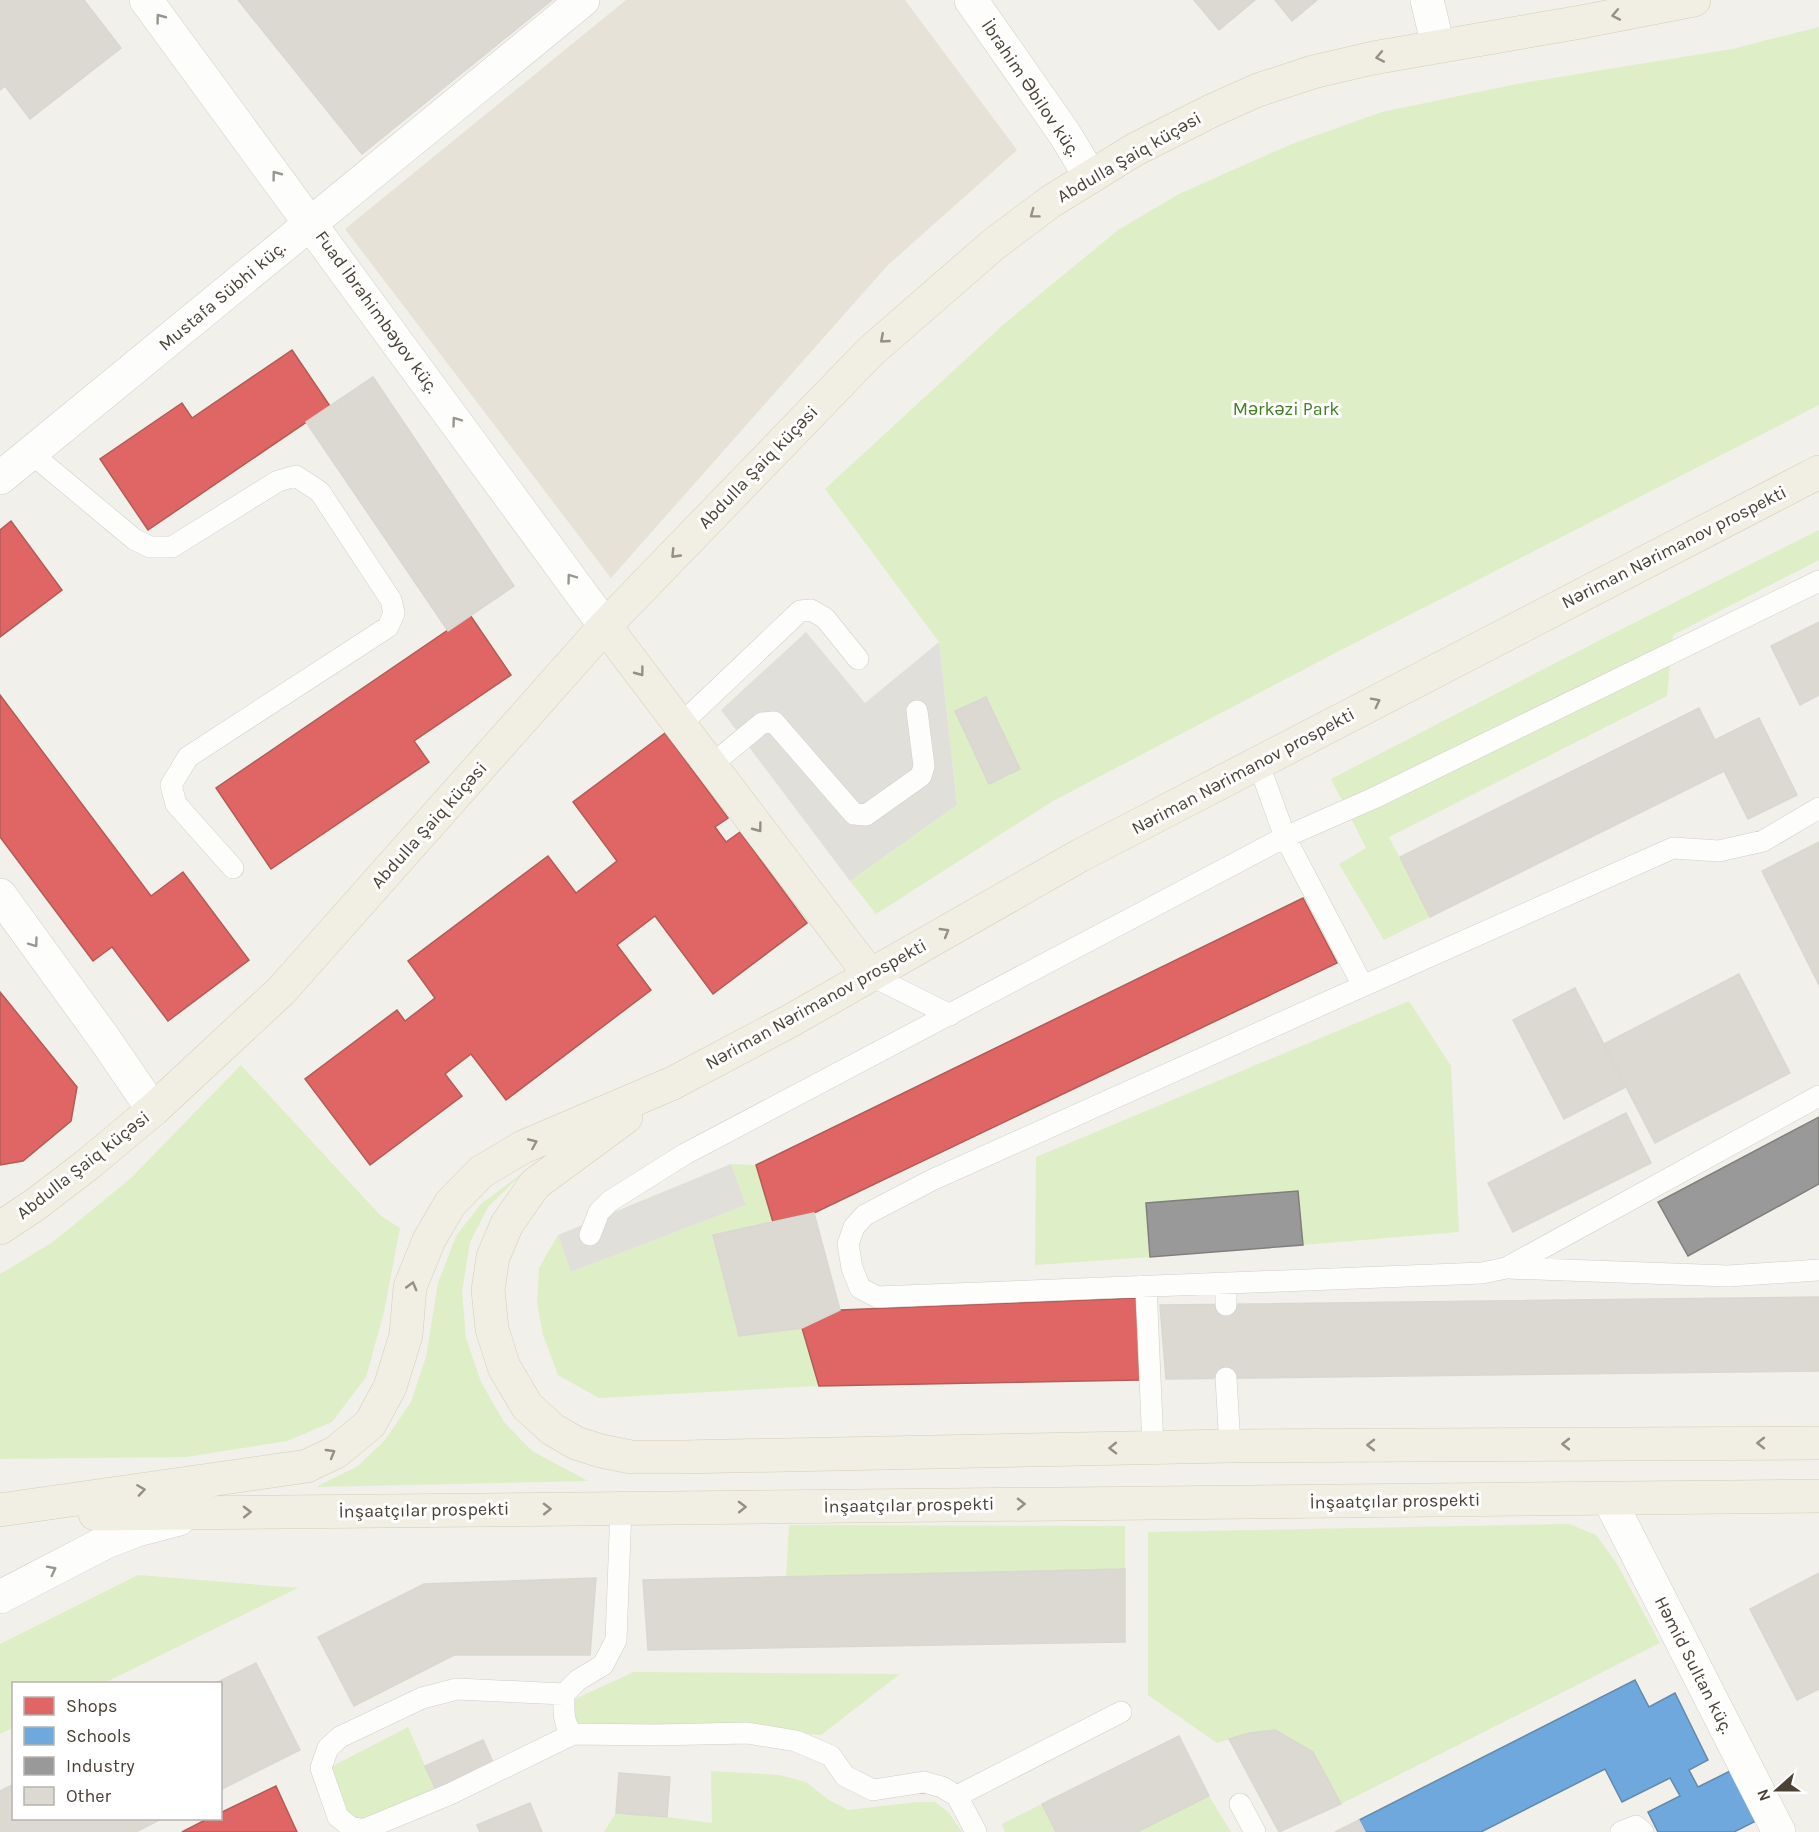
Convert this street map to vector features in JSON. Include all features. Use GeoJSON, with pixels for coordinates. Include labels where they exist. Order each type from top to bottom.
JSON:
{"type":"FeatureCollection","features":[{"type":"Feature","properties":{"kind":"main road","name":"Abdulla Şaiq küçəsi"},"geometry":{"type":"LineString","coordinates":[[0,1228],[87,1165],[153,1110],[281,991],[605,626],[871,351],[994,244],[1050,202],[1090,176],[1175,129],[1258,90],[1313,72],[1373,58],[1694,0]]}},
{"type":"Feature","properties":{"kind":"main road","name":"Nəriman Nərimanov prospekti"},"geometry":{"type":"LineString","coordinates":[[673,1083],[790,1021],[1079,856],[1819,472]]}},
{"type":"Feature","properties":{"kind":"main road"},"geometry":{"type":"LineString","coordinates":[[605,626],[870,975]]}},
{"type":"Feature","properties":{"kind":"main road"},"geometry":{"type":"LineString","coordinates":[[673,1083],[535,1184],[507,1224],[493,1257],[488,1290],[492,1329],[504,1367],[527,1406],[552,1429],[576,1443],[601,1451],[631,1457],[1230,1446],[1819,1443]]}},
{"type":"Feature","properties":{"kind":"main road"},"geometry":{"type":"LineString","coordinates":[[0,1510],[307,1466],[336,1452],[370,1424],[390,1387],[406,1335],[410,1287],[429,1240],[450,1204],[481,1172],[523,1148],[673,1083]]}},
{"type":"Feature","properties":{"kind":"main road","name":"İnşaatçılar prospekti"},"geometry":{"type":"LineString","coordinates":[[0,1515],[1819,1496]]}},
{"type":"Feature","properties":{"kind":"street","name":"Fuad İbrahimbəyov küç."},"geometry":{"type":"LineString","coordinates":[[146,0],[605,626]]}},
{"type":"Feature","properties":{"kind":"street","name":"Mustafa Sübhi küç."},"geometry":{"type":"LineString","coordinates":[[0,478],[584,0]]}},
{"type":"Feature","properties":{"kind":"street","name":"İbrahim Əbilov küç."},"geometry":{"type":"LineString","coordinates":[[971,0],[1064,133],[1090,176]]}},
{"type":"Feature","properties":{"kind":"street"},"geometry":{"type":"LineString","coordinates":[[1427,0],[1438,46]]}},
{"type":"Feature","properties":{"kind":"street"},"geometry":{"type":"LineString","coordinates":[[0,895],[153,1110]]}},
{"type":"Feature","properties":{"kind":"street","name":"Həmid Sultan küç."},"geometry":{"type":"LineString","coordinates":[[1610,1499],[1779,1832]]}},
{"type":"Feature","properties":{"kind":"street"},"geometry":{"type":"LineString","coordinates":[[0,1597],[106,1542],[137,1530],[202,1512]]}},
{"type":"Feature","properties":{"kind":"lane"},"geometry":{"type":"LineString","coordinates":[[32,454],[134,539],[150,547],[172,547],[278,481],[296,476],[320,492],[391,600],[394,613],[388,627],[188,758],[171,785],[176,804],[233,868]]}},
{"type":"Feature","properties":{"kind":"lane"},"geometry":{"type":"LineString","coordinates":[[590,1234],[599,1212],[610,1201],[686,1154],[1285,837],[1384,793],[1819,581]]}},
{"type":"Feature","properties":{"kind":"lane"},"geometry":{"type":"LineString","coordinates":[[680,725],[800,611],[811,610],[825,618],[858,659]]}},
{"type":"Feature","properties":{"kind":"lane"},"geometry":{"type":"LineString","coordinates":[[710,766],[762,723],[774,722],[854,814],[866,815],[921,776],[924,766],[917,711]]}},
{"type":"Feature","properties":{"kind":"lane"},"geometry":{"type":"LineString","coordinates":[[1258,762],[1285,837],[1363,986]]}},
{"type":"Feature","properties":{"kind":"lane"},"geometry":{"type":"LineString","coordinates":[[1819,808],[1763,841],[1719,851],[1673,848],[1363,986],[932,1180],[865,1215],[854,1227],[848,1244],[852,1268],[860,1288],[877,1297],[1482,1273],[1506,1268],[1728,1276],[1819,1270]]}},
{"type":"Feature","properties":{"kind":"lane"},"geometry":{"type":"LineString","coordinates":[[870,975],[950,1015]]}},
{"type":"Feature","properties":{"kind":"lane"},"geometry":{"type":"LineString","coordinates":[[1506,1268],[1819,1096]]}},
{"type":"Feature","properties":{"kind":"lane"},"geometry":{"type":"LineString","coordinates":[[1226,1283],[1226,1305]]}},
{"type":"Feature","properties":{"kind":"lane"},"geometry":{"type":"LineString","coordinates":[[1146,1286],[1153,1447]]}},
{"type":"Feature","properties":{"kind":"lane"},"geometry":{"type":"LineString","coordinates":[[1226,1378],[1230,1446]]}},
{"type":"Feature","properties":{"kind":"lane"},"geometry":{"type":"LineString","coordinates":[[573,1734],[565,1720],[564,1694],[578,1680],[603,1665],[616,1640],[621,1508]]}},
{"type":"Feature","properties":{"kind":"lane"},"geometry":{"type":"LineString","coordinates":[[564,1694],[457,1689],[422,1698],[340,1737],[328,1748],[321,1768],[338,1817],[351,1827],[363,1830],[450,1794],[573,1734],[655,1736],[747,1733],[796,1741],[831,1756],[845,1776],[873,1790],[924,1782],[942,1787],[957,1796],[976,1832]]}},
{"type":"Feature","properties":{"kind":"lane"},"geometry":{"type":"LineString","coordinates":[[957,1796],[1121,1712]]}},
{"type":"Feature","properties":{"kind":"lane"},"geometry":{"type":"LineString","coordinates":[[1240,1804],[1255,1832]]}},
{"type":"Feature","properties":{"kind":"lane"},"geometry":{"type":"LineString","coordinates":[[1621,1832],[1636,1826],[1643,1832]]}},
{"type":"Feature","properties":{"kind":"shaded area"},"geometry":{"type":"Polygon","coordinates":[[[626,0],[905,0],[1017,150],[887,266],[611,578],[345,229],[626,0]]]}},
{"type":"Feature","properties":{"kind":"shaded area"},"geometry":{"type":"Polygon","coordinates":[[[806,632],[865,703],[939,642],[957,805],[850,881],[721,710],[806,632]]]}},
{"type":"Feature","properties":{"kind":"shaded area"},"geometry":{"type":"Polygon","coordinates":[[[731,1164],[746,1205],[571,1272],[558,1235],[731,1164]]]}},
{"type":"Feature","properties":{"kind":"green space","name":"Mərkəzi Park"},"geometry":{"type":"Polygon","coordinates":[[[1819,27],[1819,405],[1339,651],[1053,801],[876,914],[850,881],[957,805],[939,642],[825,489],[1004,324],[1118,230],[1179,194],[1292,144],[1382,112],[1517,84],[1732,49],[1819,27]]]}},
{"type":"Feature","properties":{"kind":"green space"},"geometry":{"type":"Polygon","coordinates":[[[1819,530],[1819,560],[1673,635],[1667,696],[1389,837],[1430,917],[1384,940],[1339,864],[1366,848],[1331,779],[1819,530]]]}},
{"type":"Feature","properties":{"kind":"green space"},"geometry":{"type":"Polygon","coordinates":[[[1409,1001],[1451,1066],[1459,1232],[1303,1245],[1297,1191],[1146,1203],[1150,1257],[1035,1265],[1036,1157],[1409,1001]]]}},
{"type":"Feature","properties":{"kind":"green space"},"geometry":{"type":"Polygon","coordinates":[[[241,1065],[381,1216],[400,1228],[384,1312],[366,1377],[332,1422],[287,1441],[186,1457],[0,1459],[0,1274],[53,1242],[131,1178],[241,1065]]]}},
{"type":"Feature","properties":{"kind":"green space"},"geometry":{"type":"Polygon","coordinates":[[[731,1164],[756,1165],[773,1222],[713,1236],[739,1336],[802,1328],[819,1386],[599,1398],[558,1375],[543,1335],[537,1303],[539,1268],[558,1235],[571,1272],[746,1205],[731,1164]]]}},
{"type":"Feature","properties":{"kind":"green space"},"geometry":{"type":"Polygon","coordinates":[[[525,1171],[488,1207],[470,1242],[462,1292],[466,1338],[481,1382],[504,1422],[532,1451],[588,1481],[316,1487],[358,1466],[385,1440],[411,1402],[426,1357],[438,1283],[456,1236],[481,1204],[525,1171]]]}},
{"type":"Feature","properties":{"kind":"green space"},"geometry":{"type":"Polygon","coordinates":[[[1569,1524],[1596,1535],[1617,1564],[1660,1643],[1341,1804],[1313,1752],[1275,1730],[1249,1733],[1217,1743],[1148,1695],[1148,1532],[1569,1524]]]}},
{"type":"Feature","properties":{"kind":"green space"},"geometry":{"type":"Polygon","coordinates":[[[789,1525],[1125,1526],[1125,1569],[786,1577],[789,1525]]]}},
{"type":"Feature","properties":{"kind":"green space"},"geometry":{"type":"Polygon","coordinates":[[[138,1575],[298,1588],[106,1682],[12,1682],[12,1728],[0,1734],[0,1644],[138,1575]]]}},
{"type":"Feature","properties":{"kind":"green space"},"geometry":{"type":"Polygon","coordinates":[[[634,1672],[900,1674],[821,1735],[660,1728],[578,1742],[561,1707],[634,1672]]]}},
{"type":"Feature","properties":{"kind":"green space"},"geometry":{"type":"Polygon","coordinates":[[[408,1727],[441,1802],[353,1822],[327,1769],[408,1727]]]}},
{"type":"Feature","properties":{"kind":"green space"},"geometry":{"type":"Polygon","coordinates":[[[711,1771],[779,1775],[806,1782],[829,1800],[848,1810],[935,1802],[949,1813],[962,1832],[604,1832],[616,1813],[712,1823],[711,1771]]]}},
{"type":"Feature","properties":{"kind":"green space"},"geometry":{"type":"Polygon","coordinates":[[[1209,1797],[1231,1832],[1137,1832],[1209,1797]]]}},
{"type":"Feature","properties":{"kind":"green space"},"geometry":{"type":"Polygon","coordinates":[[[1042,1804],[1056,1832],[1005,1832],[1002,1824],[1042,1804]]]}},
{"type":"Feature","properties":{"kind":"building: Shops"},"geometry":{"type":"Polygon","coordinates":[[[292,350],[330,406],[148,530],[100,459],[182,403],[192,418],[292,350]]]}},
{"type":"Feature","properties":{"kind":"building: Shops"},"geometry":{"type":"Polygon","coordinates":[[[11,521],[62,590],[0,637],[0,530],[11,521]]]}},
{"type":"Feature","properties":{"kind":"building: Shops"},"geometry":{"type":"Polygon","coordinates":[[[470,615],[511,675],[414,741],[429,762],[271,869],[216,788],[470,615]]]}},
{"type":"Feature","properties":{"kind":"building: Shops"},"geometry":{"type":"Polygon","coordinates":[[[0,695],[151,896],[183,872],[249,960],[168,1021],[112,947],[93,961],[0,837],[0,695]]]}},
{"type":"Feature","properties":{"kind":"building: Shops"},"geometry":{"type":"Polygon","coordinates":[[[665,733],[728,818],[715,827],[726,842],[740,832],[807,923],[713,994],[655,916],[617,945],[651,990],[506,1100],[471,1054],[445,1074],[462,1096],[370,1165],[305,1079],[397,1010],[405,1021],[435,998],[408,961],[548,856],[576,893],[617,861],[573,802],[665,733]]]}},
{"type":"Feature","properties":{"kind":"building: Shops"},"geometry":{"type":"Polygon","coordinates":[[[1303,898],[1337,963],[814,1213],[773,1222],[756,1165],[1303,898]]]}},
{"type":"Feature","properties":{"kind":"building: Shops"},"geometry":{"type":"Polygon","coordinates":[[[0,992],[77,1087],[71,1121],[23,1161],[0,1165],[0,992]]]}},
{"type":"Feature","properties":{"kind":"building: Shops"},"geometry":{"type":"Polygon","coordinates":[[[1137,1298],[1140,1380],[819,1386],[802,1328],[840,1310],[1137,1298]]]}},
{"type":"Feature","properties":{"kind":"building: Shops"},"geometry":{"type":"Polygon","coordinates":[[[276,1786],[297,1832],[182,1832],[205,1820],[222,1820],[222,1812],[276,1786]]]}},
{"type":"Feature","properties":{"kind":"building: Schools"},"geometry":{"type":"Polygon","coordinates":[[[1635,1680],[1649,1707],[1675,1693],[1708,1760],[1689,1770],[1698,1787],[1732,1770],[1758,1820],[1734,1832],[1658,1832],[1648,1812],[1680,1796],[1670,1778],[1622,1802],[1605,1769],[1481,1832],[1365,1832],[1359,1820],[1635,1680]]]}},
{"type":"Feature","properties":{"kind":"building: Industry"},"geometry":{"type":"Polygon","coordinates":[[[1819,1117],[1819,1184],[1688,1256],[1658,1202],[1819,1117]]]}},
{"type":"Feature","properties":{"kind":"building: Industry"},"geometry":{"type":"Polygon","coordinates":[[[1298,1191],[1303,1245],[1150,1257],[1146,1203],[1298,1191]]]}},
{"type":"Feature","properties":{"kind":"building: Other"},"geometry":{"type":"Polygon","coordinates":[[[0,0],[84,0],[121,48],[30,119],[5,86],[0,90],[0,0]]]}},
{"type":"Feature","properties":{"kind":"building: Other"},"geometry":{"type":"Polygon","coordinates":[[[238,0],[552,0],[362,154],[238,0]]]}},
{"type":"Feature","properties":{"kind":"building: Other"},"geometry":{"type":"Polygon","coordinates":[[[1194,0],[1255,0],[1219,30],[1194,0]]]}},
{"type":"Feature","properties":{"kind":"building: Other"},"geometry":{"type":"Polygon","coordinates":[[[1275,0],[1317,0],[1292,21],[1275,0]]]}},
{"type":"Feature","properties":{"kind":"building: Other"},"geometry":{"type":"Polygon","coordinates":[[[373,377],[514,586],[448,631],[306,422],[373,377]]]}},
{"type":"Feature","properties":{"kind":"building: Other"},"geometry":{"type":"Polygon","coordinates":[[[1819,622],[1819,695],[1800,705],[1771,646],[1819,622]]]}},
{"type":"Feature","properties":{"kind":"building: Other"},"geometry":{"type":"Polygon","coordinates":[[[986,697],[1020,769],[989,784],[955,711],[986,697]]]}},
{"type":"Feature","properties":{"kind":"building: Other"},"geometry":{"type":"Polygon","coordinates":[[[1699,708],[1715,740],[1759,718],[1797,795],[1748,819],[1724,771],[1430,917],[1400,857],[1699,708]]]}},
{"type":"Feature","properties":{"kind":"building: Other"},"geometry":{"type":"Polygon","coordinates":[[[1819,842],[1819,985],[1762,871],[1819,842]]]}},
{"type":"Feature","properties":{"kind":"building: Other"},"geometry":{"type":"Polygon","coordinates":[[[1739,974],[1790,1073],[1655,1143],[1604,1044],[1739,974]]]}},
{"type":"Feature","properties":{"kind":"building: Other"},"geometry":{"type":"Polygon","coordinates":[[[1575,988],[1626,1087],[1564,1119],[1513,1020],[1575,988]]]}},
{"type":"Feature","properties":{"kind":"building: Other"},"geometry":{"type":"Polygon","coordinates":[[[1626,1113],[1651,1163],[1513,1232],[1488,1183],[1626,1113]]]}},
{"type":"Feature","properties":{"kind":"building: Other"},"geometry":{"type":"Polygon","coordinates":[[[814,1213],[840,1310],[802,1328],[739,1336],[713,1235],[814,1213]]]}},
{"type":"Feature","properties":{"kind":"building: Other"},"geometry":{"type":"Polygon","coordinates":[[[1819,1297],[1819,1371],[1166,1379],[1160,1305],[1819,1297]]]}},
{"type":"Feature","properties":{"kind":"building: Other"},"geometry":{"type":"Polygon","coordinates":[[[1125,1569],[1125,1642],[648,1650],[643,1580],[1125,1569]]]}},
{"type":"Feature","properties":{"kind":"building: Other"},"geometry":{"type":"Polygon","coordinates":[[[1819,1573],[1819,1689],[1797,1700],[1750,1609],[1819,1573]]]}},
{"type":"Feature","properties":{"kind":"building: Other"},"geometry":{"type":"Polygon","coordinates":[[[596,1578],[590,1655],[454,1655],[354,1706],[318,1637],[424,1584],[596,1578]]]}},
{"type":"Feature","properties":{"kind":"building: Other"},"geometry":{"type":"Polygon","coordinates":[[[256,1663],[300,1750],[222,1789],[222,1682],[218,1682],[256,1663]]]}},
{"type":"Feature","properties":{"kind":"building: Other"},"geometry":{"type":"Polygon","coordinates":[[[1275,1730],[1313,1752],[1341,1804],[1279,1832],[1229,1739],[1249,1733],[1275,1730]]]}},
{"type":"Feature","properties":{"kind":"building: Other"},"geometry":{"type":"Polygon","coordinates":[[[1179,1736],[1209,1796],[1137,1832],[1056,1832],[1042,1804],[1179,1736]]]}},
{"type":"Feature","properties":{"kind":"building: Other"},"geometry":{"type":"Polygon","coordinates":[[[483,1740],[494,1764],[436,1790],[425,1766],[483,1740]]]}},
{"type":"Feature","properties":{"kind":"building: Other"},"geometry":{"type":"Polygon","coordinates":[[[619,1773],[670,1777],[667,1817],[616,1813],[619,1773]]]}},
{"type":"Feature","properties":{"kind":"building: Other"},"geometry":{"type":"Polygon","coordinates":[[[12,1785],[12,1820],[159,1820],[136,1832],[0,1832],[0,1791],[12,1785]]]}},
{"type":"Feature","properties":{"kind":"building: Other"},"geometry":{"type":"Polygon","coordinates":[[[530,1803],[542,1832],[480,1832],[477,1825],[530,1803]]]}},
{"type":"Feature","properties":{"kind":"building: Other"},"geometry":{"type":"Polygon","coordinates":[[[1359,1820],[1365,1832],[1335,1832],[1359,1820]]]}}]}
